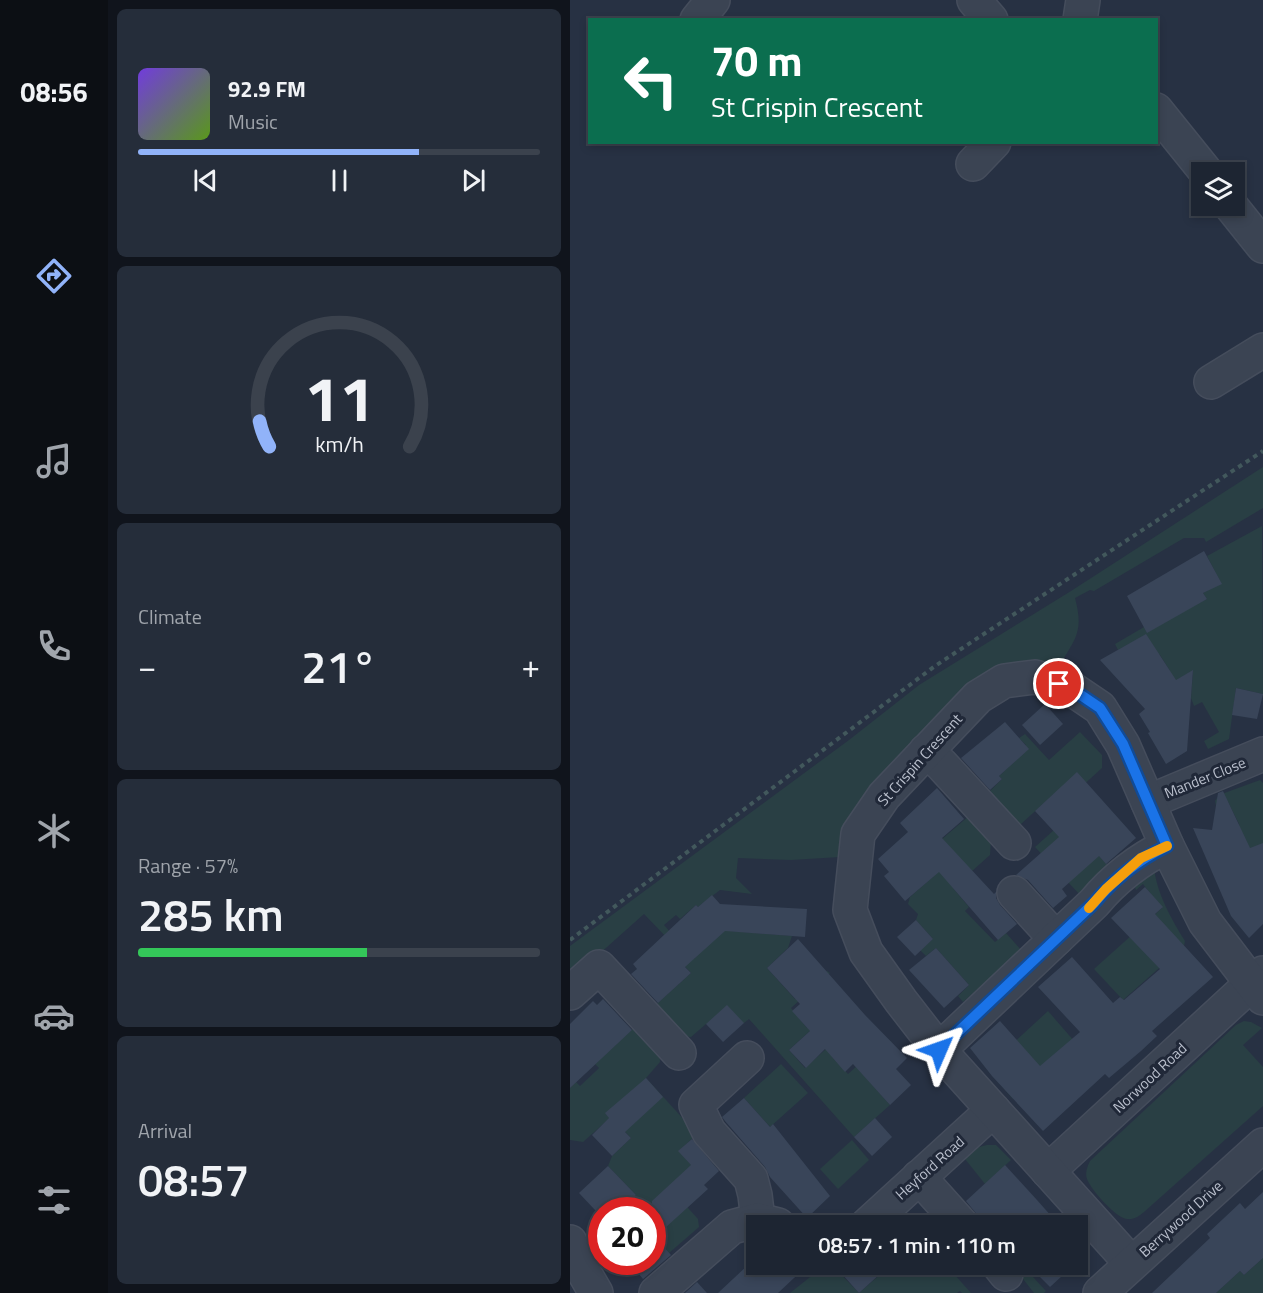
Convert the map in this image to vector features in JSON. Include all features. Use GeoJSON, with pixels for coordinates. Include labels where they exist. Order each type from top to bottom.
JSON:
{"type":"FeatureCollection","features":[{"type":"Feature","properties":{"kind":"street"},"geometry":{"type":"LineString","coordinates":[[700,18],[713,0]]}},
{"type":"Feature","properties":{"kind":"street"},"geometry":{"type":"LineString","coordinates":[[974,0],[989,18]]}},
{"type":"Feature","properties":{"kind":"street"},"geometry":{"type":"LineString","coordinates":[[1080,18],[1083,0]]}},
{"type":"Feature","properties":{"kind":"street"},"geometry":{"type":"LineString","coordinates":[[1158,112],[1198,162]]}},
{"type":"Feature","properties":{"kind":"street"},"geometry":{"type":"LineString","coordinates":[[1239,216],[1263,246]]}},
{"type":"Feature","properties":{"kind":"street"},"geometry":{"type":"LineString","coordinates":[[1211,382],[1263,350]]}},
{"type":"Feature","properties":{"kind":"street","name":"St Crispin Crescent"},"geometry":{"type":"LineString","coordinates":[[1131,1263],[939,1050],[866,952],[850,910],[858,834],[884,796],[978,697],[1004,681],[1035,677],[1069,687],[1100,708],[1123,744],[1167,846],[1205,922],[1259,985]]}},
{"type":"Feature","properties":{"kind":"street"},"geometry":{"type":"LineString","coordinates":[[926,751],[941,764],[1014,843]]}},
{"type":"Feature","properties":{"kind":"street","name":"Mander Close"},"geometry":{"type":"LineString","coordinates":[[1148,802],[1260,759]]}},
{"type":"Feature","properties":{"kind":"street"},"geometry":{"type":"LineString","coordinates":[[939,1050],[1106,889],[1141,858],[1167,846]]}},
{"type":"Feature","properties":{"kind":"street"},"geometry":{"type":"LineString","coordinates":[[1014,893],[1056,939]]}},
{"type":"Feature","properties":{"kind":"street"},"geometry":{"type":"LineString","coordinates":[[570,993],[599,967],[679,1053]]}},
{"type":"Feature","properties":{"kind":"street","name":"Norwood Road"},"geometry":{"type":"LineString","coordinates":[[1048,1171],[1259,985]]}},
{"type":"Feature","properties":{"kind":"street"},"geometry":{"type":"LineString","coordinates":[[747,1058],[696,1105],[709,1132],[751,1179],[764,1215]]}},
{"type":"Feature","properties":{"kind":"street","name":"Heyford Road"},"geometry":{"type":"LineString","coordinates":[[878,1215],[993,1110]]}},
{"type":"Feature","properties":{"kind":"street","name":"Berrywood Drive"},"geometry":{"type":"LineString","coordinates":[[1100,1293],[1263,1145]]}},
{"type":"Feature","properties":{"kind":"street"},"geometry":{"type":"LineString","coordinates":[[920,1177],[953,1215]]}},
{"type":"Feature","properties":{"kind":"street"},"geometry":{"type":"LineString","coordinates":[[656,1293],[732,1227],[746,1225]]}},
{"type":"Feature","properties":{"kind":"street"},"geometry":{"type":"LineString","coordinates":[[570,1242],[596,1293]]}},
{"type":"Feature","properties":{"kind":"path"},"geometry":{"type":"LineString","coordinates":[[570,940],[935,666],[1263,452]]}},
{"type":"Feature","properties":{"kind":"green space"},"geometry":{"type":"Polygon","coordinates":[[[1263,467],[1263,508],[1206,542],[1204,538],[1184,538],[1094,591],[1090,590],[1075,598],[1078,610],[1078,629],[1073,644],[1058,669],[1032,666],[840,857],[791,860],[738,858],[736,878],[752,894],[720,890],[698,907],[696,905],[680,919],[676,915],[664,925],[694,959],[719,930],[792,936],[788,948],[767,968],[795,999],[827,971],[830,973],[791,1008],[807,1028],[818,1017],[811,1030],[789,1050],[805,1068],[837,1039],[832,1057],[848,1074],[887,1039],[892,1042],[860,1071],[890,1105],[854,1137],[749,1019],[744,1023],[706,1024],[691,1037],[675,1035],[651,1009],[691,973],[665,945],[669,940],[644,914],[570,980],[570,946],[849,740],[919,685],[1071,591],[1263,467]]]}},
{"type":"Feature","properties":{"kind":"green space"},"geometry":{"type":"Polygon","coordinates":[[[1262,526],[1263,694],[1236,688],[1229,739],[1208,749],[1204,741],[1219,732],[1202,702],[1194,706],[1191,698],[1193,671],[1158,690],[1152,681],[1170,671],[1160,655],[1131,643],[1118,650],[1115,644],[1144,627],[1207,599],[1203,593],[1221,583],[1207,556],[1262,526]]]}},
{"type":"Feature","properties":{"kind":"green space"},"geometry":{"type":"Polygon","coordinates":[[[1080,732],[1102,755],[1102,768],[1067,800],[1080,815],[1070,824],[1111,869],[1081,896],[1035,847],[1073,813],[1055,793],[1021,824],[1009,826],[984,797],[1002,779],[999,776],[1015,761],[1012,758],[1026,745],[1019,738],[1025,734],[1049,760],[1080,732]]]}},
{"type":"Feature","properties":{"kind":"green space"},"geometry":{"type":"Polygon","coordinates":[[[1260,780],[1263,783],[1263,855],[1240,853],[1239,824],[1228,802],[1216,806],[1215,801],[1219,795],[1260,780]]]}},
{"type":"Feature","properties":{"kind":"green space"},"geometry":{"type":"Polygon","coordinates":[[[970,815],[991,839],[990,855],[953,888],[969,907],[965,911],[995,942],[1006,933],[1022,951],[963,1002],[958,996],[969,985],[936,948],[926,956],[920,950],[933,939],[916,920],[918,914],[908,904],[910,897],[935,875],[927,852],[970,815]]]}},
{"type":"Feature","properties":{"kind":"green space"},"geometry":{"type":"Polygon","coordinates":[[[1154,868],[1162,897],[1185,941],[1184,946],[1123,1000],[1094,969],[1162,908],[1143,884],[1136,890],[1133,882],[1154,868]]]}},
{"type":"Feature","properties":{"kind":"green space"},"geometry":{"type":"Polygon","coordinates":[[[1048,1011],[1075,1042],[1013,1099],[986,1068],[1048,1011]]]}},
{"type":"Feature","properties":{"kind":"green space"},"geometry":{"type":"Polygon","coordinates":[[[1244,1021],[1262,1028],[1243,1045],[1263,1067],[1263,1106],[1140,1215],[1130,1219],[1117,1214],[1104,1203],[1089,1184],[1086,1174],[1090,1161],[1236,1025],[1244,1021]]]}},
{"type":"Feature","properties":{"kind":"green space"},"geometry":{"type":"Polygon","coordinates":[[[639,1023],[659,1046],[660,1062],[646,1078],[697,1134],[679,1151],[706,1182],[669,1187],[698,1219],[699,1227],[669,1253],[666,1250],[666,1197],[634,1197],[636,1195],[608,1166],[612,1156],[631,1138],[611,1117],[583,1142],[570,1140],[570,1088],[576,1082],[580,1086],[596,1071],[599,1068],[595,1064],[639,1023]]]}},
{"type":"Feature","properties":{"kind":"green space"},"geometry":{"type":"Polygon","coordinates":[[[781,1064],[808,1093],[770,1127],[744,1098],[781,1064]]]}},
{"type":"Feature","properties":{"kind":"green space"},"geometry":{"type":"Polygon","coordinates":[[[852,1140],[869,1160],[838,1189],[820,1169],[852,1140]]]}},
{"type":"Feature","properties":{"kind":"green space"},"geometry":{"type":"Polygon","coordinates":[[[996,1145],[1011,1160],[985,1184],[965,1159],[979,1147],[996,1145]]]}},
{"type":"Feature","properties":{"kind":"green space"},"geometry":{"type":"Polygon","coordinates":[[[1263,1258],[1263,1293],[1216,1293],[1240,1271],[1244,1275],[1263,1258]]]}},
{"type":"Feature","properties":{"kind":"green space"},"geometry":{"type":"Polygon","coordinates":[[[813,1275],[842,1275],[859,1293],[790,1293],[813,1275]]]}},
{"type":"Feature","properties":{"kind":"green space"},"geometry":{"type":"Polygon","coordinates":[[[880,1275],[955,1275],[971,1293],[960,1291],[957,1293],[859,1293],[880,1275]]]}},
{"type":"Feature","properties":{"kind":"green space"},"geometry":{"type":"Polygon","coordinates":[[[1020,1275],[1031,1275],[1046,1291],[1034,1293],[1020,1275]]]}},
{"type":"Feature","properties":{"kind":"building"},"geometry":{"type":"Polygon","coordinates":[[[1204,551],[1222,584],[1203,593],[1207,599],[1147,633],[1127,596],[1204,551]]]}},
{"type":"Feature","properties":{"kind":"building"},"geometry":{"type":"Polygon","coordinates":[[[1146,634],[1176,680],[1193,670],[1187,751],[1166,764],[1139,714],[1145,709],[1100,660],[1146,634]]]}},
{"type":"Feature","properties":{"kind":"building"},"geometry":{"type":"Polygon","coordinates":[[[1236,688],[1263,694],[1257,719],[1232,715],[1236,688]]]}},
{"type":"Feature","properties":{"kind":"building"},"geometry":{"type":"Polygon","coordinates":[[[1045,704],[1063,724],[1040,745],[1022,725],[1045,704]]]}},
{"type":"Feature","properties":{"kind":"building"},"geometry":{"type":"Polygon","coordinates":[[[1005,722],[1029,749],[999,776],[1002,779],[990,790],[961,758],[1005,722]]]}},
{"type":"Feature","properties":{"kind":"building"},"geometry":{"type":"Polygon","coordinates":[[[1077,772],[1136,838],[1106,864],[1099,856],[1062,889],[1067,896],[1053,908],[1028,880],[1016,875],[1059,837],[1035,811],[1077,772]]]}},
{"type":"Feature","properties":{"kind":"building"},"geometry":{"type":"Polygon","coordinates":[[[937,788],[964,819],[942,838],[994,894],[996,892],[1000,905],[1017,924],[998,940],[939,872],[905,901],[884,876],[889,872],[878,859],[908,832],[900,823],[937,788]]]}},
{"type":"Feature","properties":{"kind":"building"},"geometry":{"type":"Polygon","coordinates":[[[1223,791],[1250,848],[1263,843],[1263,924],[1249,938],[1231,916],[1193,828],[1212,830],[1218,793],[1223,791]]]}},
{"type":"Feature","properties":{"kind":"building"},"geometry":{"type":"Polygon","coordinates":[[[1145,887],[1163,907],[1155,914],[1213,977],[1152,1031],[1157,1036],[1141,1051],[1109,1078],[1105,1074],[1043,1131],[992,1076],[970,1048],[1000,1021],[1040,1066],[1080,1032],[1038,987],[1072,957],[1113,1003],[1120,997],[1124,1000],[1160,969],[1111,918],[1145,887]]]}},
{"type":"Feature","properties":{"kind":"building"},"geometry":{"type":"Polygon","coordinates":[[[712,895],[720,904],[807,909],[805,937],[725,931],[685,967],[691,973],[658,1003],[631,974],[637,969],[633,964],[696,905],[698,907],[712,895]]]}},
{"type":"Feature","properties":{"kind":"building"},"geometry":{"type":"Polygon","coordinates":[[[916,920],[933,939],[915,956],[897,937],[916,920]]]}},
{"type":"Feature","properties":{"kind":"building"},"geometry":{"type":"Polygon","coordinates":[[[798,939],[865,1015],[907,1058],[896,1069],[911,1085],[890,1105],[853,1064],[845,1072],[825,1049],[806,1068],[789,1050],[810,1031],[792,1011],[800,1004],[767,968],[798,939]]]}},
{"type":"Feature","properties":{"kind":"building"},"geometry":{"type":"Polygon","coordinates":[[[936,948],[969,985],[944,1008],[909,970],[936,948]]]}},
{"type":"Feature","properties":{"kind":"building"},"geometry":{"type":"Polygon","coordinates":[[[603,999],[632,1030],[570,1088],[570,1024],[593,1001],[597,1005],[603,999]]]}},
{"type":"Feature","properties":{"kind":"building"},"geometry":{"type":"Polygon","coordinates":[[[727,1005],[744,1023],[723,1042],[706,1024],[727,1005]]]}},
{"type":"Feature","properties":{"kind":"building"},"geometry":{"type":"Polygon","coordinates":[[[646,1078],[663,1097],[625,1132],[631,1138],[612,1156],[592,1135],[609,1118],[605,1113],[646,1078]]]}},
{"type":"Feature","properties":{"kind":"building"},"geometry":{"type":"Polygon","coordinates":[[[744,1098],[770,1127],[773,1124],[830,1196],[810,1215],[804,1215],[770,1177],[765,1167],[722,1117],[744,1098]]]}},
{"type":"Feature","properties":{"kind":"building"},"geometry":{"type":"Polygon","coordinates":[[[875,1118],[892,1137],[872,1156],[854,1137],[875,1118]]]}},
{"type":"Feature","properties":{"kind":"building"},"geometry":{"type":"Polygon","coordinates":[[[692,1139],[719,1171],[704,1185],[708,1189],[666,1227],[666,1197],[656,1197],[691,1165],[678,1151],[692,1139]]]}},
{"type":"Feature","properties":{"kind":"building"},"geometry":{"type":"Polygon","coordinates":[[[1005,1165],[1050,1215],[977,1215],[966,1201],[1005,1165]]]}},
{"type":"Feature","properties":{"kind":"building"},"geometry":{"type":"Polygon","coordinates":[[[608,1166],[636,1195],[634,1197],[588,1197],[588,1203],[579,1193],[608,1166]]]}},
{"type":"Feature","properties":{"kind":"building"},"geometry":{"type":"Polygon","coordinates":[[[1263,1192],[1263,1258],[1244,1275],[1240,1271],[1216,1293],[1152,1293],[1210,1238],[1207,1234],[1240,1203],[1245,1209],[1263,1192]]]}},
{"type":"Feature","properties":{"kind":"building"},"geometry":{"type":"Polygon","coordinates":[[[666,1249],[671,1255],[666,1259],[666,1249]]]}},
{"type":"Feature","properties":{"kind":"building"},"geometry":{"type":"Polygon","coordinates":[[[746,1267],[746,1275],[797,1275],[778,1293],[718,1293],[746,1267]]]}},
{"type":"Feature","properties":{"kind":"building"},"geometry":{"type":"Polygon","coordinates":[[[843,1275],[879,1275],[859,1293],[843,1275]]]}},
{"type":"Feature","properties":{"kind":"building"},"geometry":{"type":"Polygon","coordinates":[[[1038,1275],[1063,1275],[1050,1287],[1038,1275]]]}},
{"type":"Feature","properties":{"kind":"building"},"geometry":{"type":"Polygon","coordinates":[[[697,1282],[707,1293],[685,1293],[697,1282]]]}},
{"type":"Feature","properties":{"kind":"slow traffic"},"geometry":{"type":"LineString","coordinates":[[1089,908],[1106,889],[1141,858],[1167,846]]}},
{"type":"Feature","properties":{"kind":"route"},"geometry":{"type":"LineString","coordinates":[[939,1050],[1106,889],[1141,858],[1167,846],[1123,744],[1100,708],[1069,687],[1059,684]]}}]}
